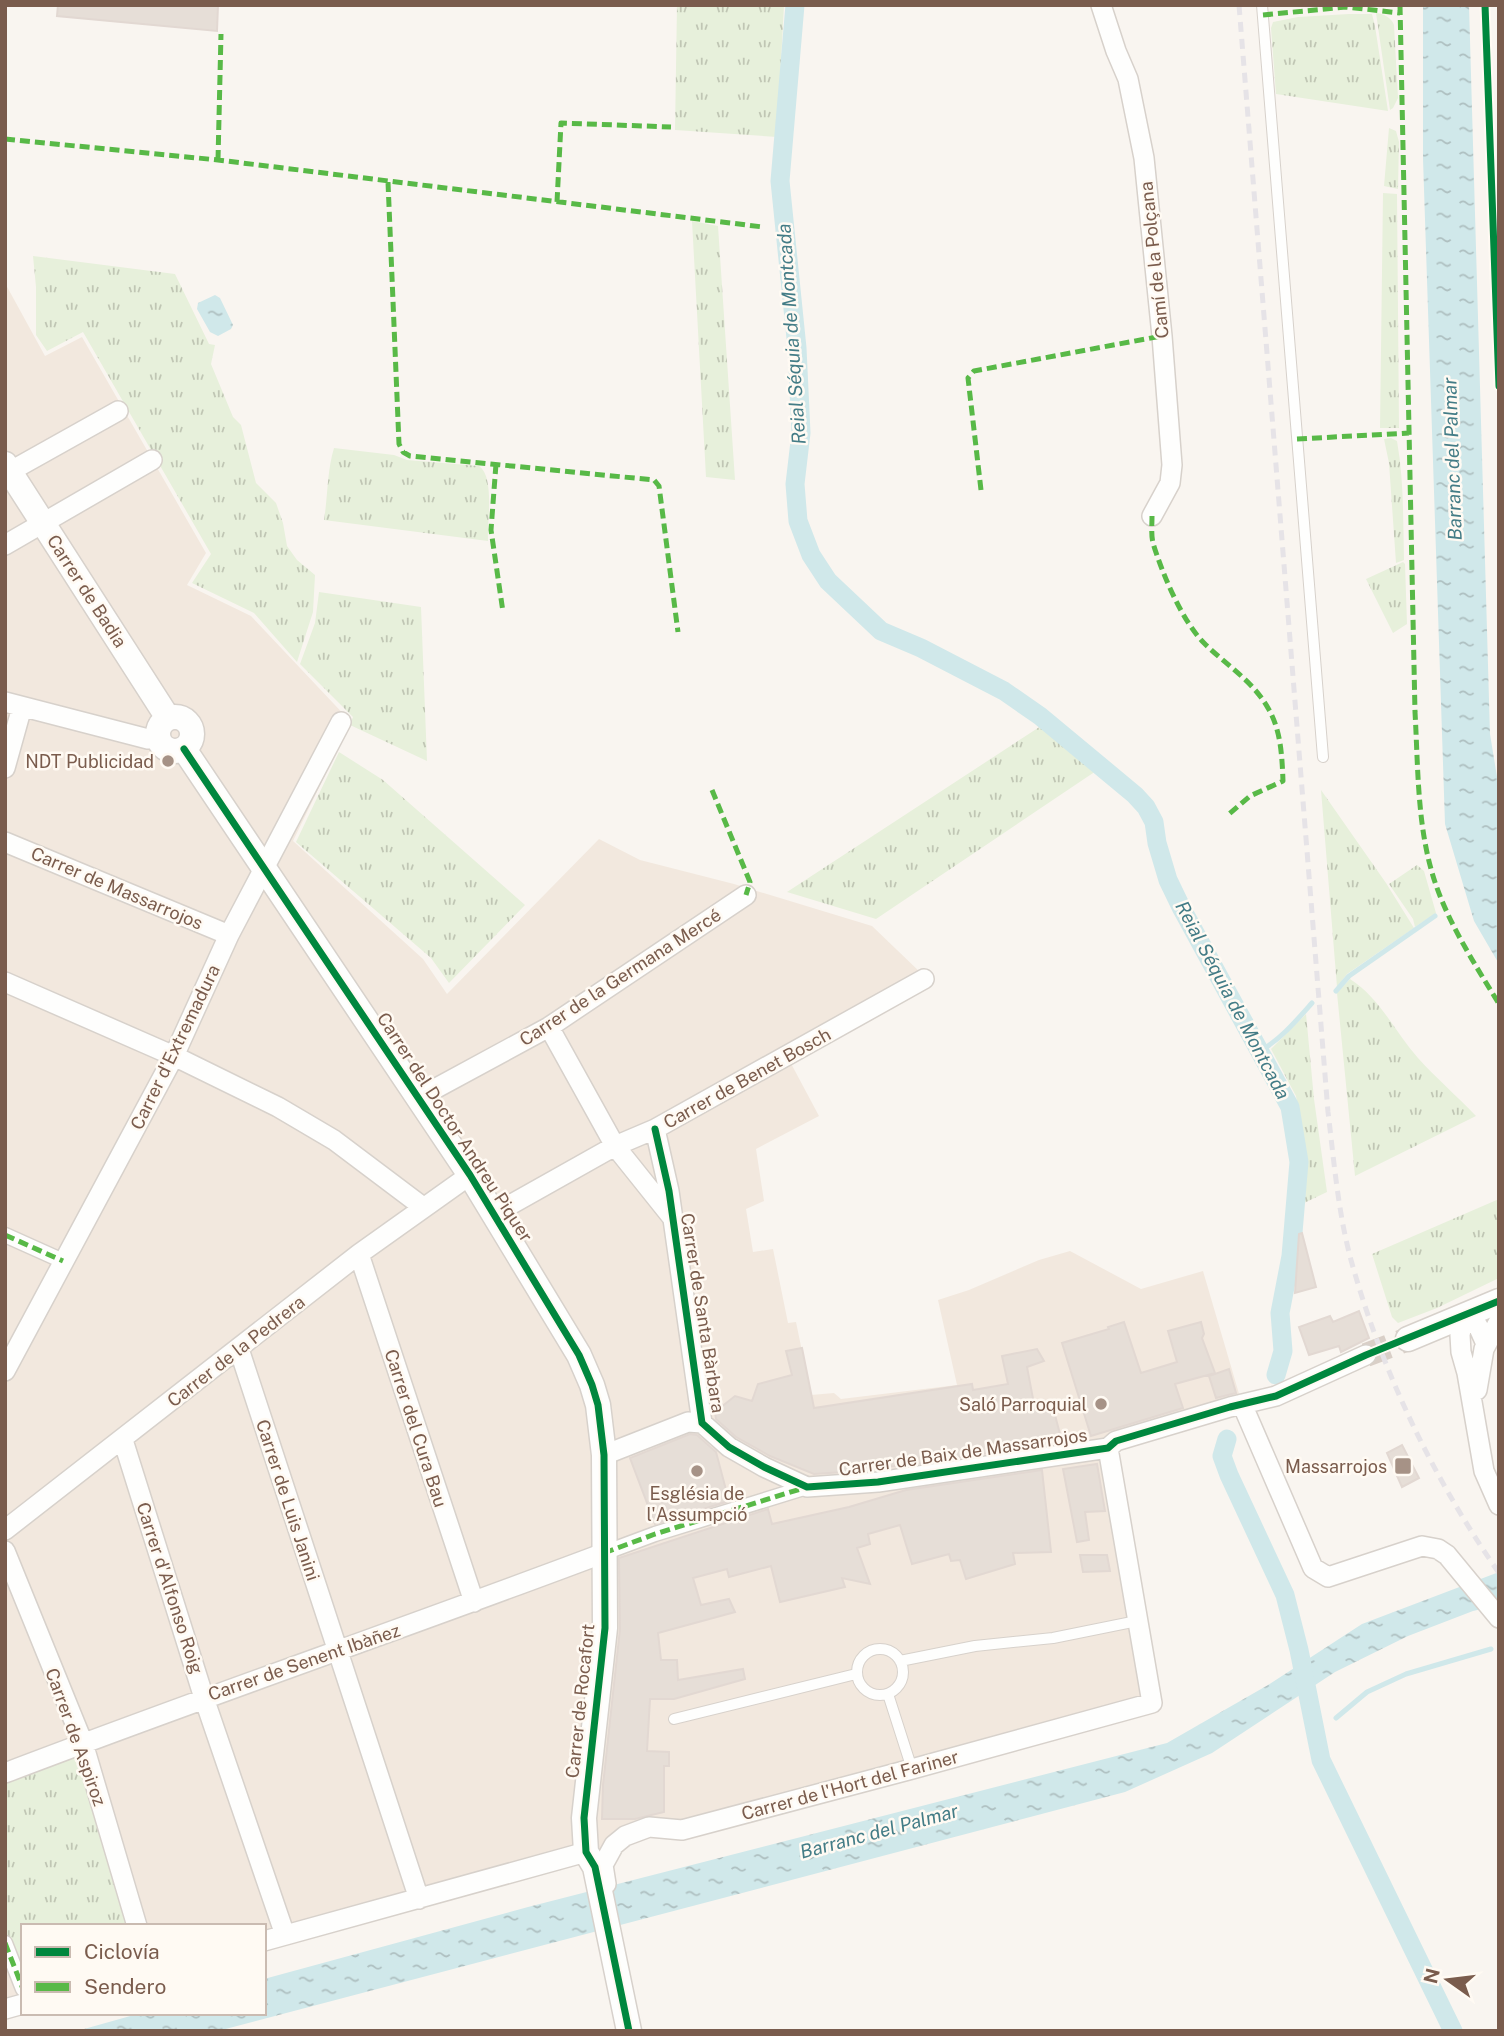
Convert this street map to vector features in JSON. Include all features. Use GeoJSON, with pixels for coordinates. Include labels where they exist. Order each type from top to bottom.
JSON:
{"type":"FeatureCollection","features":[{"type":"Feature","properties":{"kind":"street","name":"Camí de la Polçana"},"geometry":{"type":"LineString","coordinates":[[1101,5],[1128,79],[1144,158],[1152,227],[1171,465],[1170,483],[1152,516]]}},
{"type":"Feature","properties":{"kind":"street"},"geometry":{"type":"LineString","coordinates":[[7,468],[118,411]]}},
{"type":"Feature","properties":{"kind":"street"},"geometry":{"type":"LineString","coordinates":[[5,545],[152,460]]}},
{"type":"Feature","properties":{"kind":"street","name":"Carrer de Badia"},"geometry":{"type":"LineString","coordinates":[[7,468],[44,524],[163,728]]}},
{"type":"Feature","properties":{"kind":"street"},"geometry":{"type":"LineString","coordinates":[[5,768],[14,704],[148,739],[180,718],[189,724],[192,736],[184,749],[265,869]]}},
{"type":"Feature","properties":{"kind":"street","name":"Carrer d'Extremadura"},"geometry":{"type":"LineString","coordinates":[[5,1371],[174,1056],[229,935],[341,722]]}},
{"type":"Feature","properties":{"kind":"street","name":"Carrer de Massarrojos"},"geometry":{"type":"LineString","coordinates":[[5,842],[229,935]]}},
{"type":"Feature","properties":{"kind":"street","name":"Carrer del Doctor Andreu Piquer"},"geometry":{"type":"LineString","coordinates":[[265,869],[470,1175],[579,1355],[598,1405],[604,1455],[604,1553]]}},
{"type":"Feature","properties":{"kind":"street","name":"Carrer de la Germana Mercé"},"geometry":{"type":"LineString","coordinates":[[418,1098],[549,1027],[746,895]]}},
{"type":"Feature","properties":{"kind":"street","name":"Carrer de Benet Bosch"},"geometry":{"type":"LineString","coordinates":[[494,1214],[615,1146],[654,1129],[924,979]]}},
{"type":"Feature","properties":{"kind":"street"},"geometry":{"type":"LineString","coordinates":[[5,982],[174,1056],[278,1107],[334,1140],[423,1207]]}},
{"type":"Feature","properties":{"kind":"street","name":"Carrer de Santa Bàrbara"},"geometry":{"type":"LineString","coordinates":[[549,1027],[615,1146],[673,1219]]}},
{"type":"Feature","properties":{"kind":"street","name":"Carrer de Santa Bàrbara"},"geometry":{"type":"LineString","coordinates":[[654,1129],[669,1191],[702,1423],[729,1447],[807,1487]]}},
{"type":"Feature","properties":{"kind":"street","name":"Carrer de la Pedrera"},"geometry":{"type":"LineString","coordinates":[[5,1530],[359,1254],[470,1175]]}},
{"type":"Feature","properties":{"kind":"street"},"geometry":{"type":"LineString","coordinates":[[5,1235],[62,1261]]}},
{"type":"Feature","properties":{"kind":"street","name":"Carrer del Cura Bau"},"geometry":{"type":"LineString","coordinates":[[359,1254],[474,1602]]}},
{"type":"Feature","properties":{"kind":"street"},"geometry":{"type":"LineString","coordinates":[[1409,1338],[1499,1301]]}},
{"type":"Feature","properties":{"kind":"street"},"geometry":{"type":"LineString","coordinates":[[1464,1315],[1478,1326],[1486,1343]]}},
{"type":"Feature","properties":{"kind":"street"},"geometry":{"type":"LineString","coordinates":[[1464,1315],[1460,1335],[1461,1352],[1484,1471],[1499,1505]]}},
{"type":"Feature","properties":{"kind":"street"},"geometry":{"type":"LineString","coordinates":[[1476,1419],[1478,1374],[1486,1343],[1499,1321]]}},
{"type":"Feature","properties":{"kind":"street"},"geometry":{"type":"LineString","coordinates":[[1409,1338],[1436,1338],[1461,1352]]}},
{"type":"Feature","properties":{"kind":"street","name":"Carrer de Luis Janini"},"geometry":{"type":"LineString","coordinates":[[239,1349],[419,1899]]}},
{"type":"Feature","properties":{"kind":"street","name":"Carrer de Baix de Massarrojos"},"geometry":{"type":"LineString","coordinates":[[604,1553],[655,1534],[807,1487],[878,1482],[1108,1448],[1116,1441],[1276,1396],[1366,1354]]}},
{"type":"Feature","properties":{"kind":"street"},"geometry":{"type":"LineString","coordinates":[[1242,1404],[1313,1568],[1328,1577],[1422,1546],[1431,1547],[1447,1555],[1499,1618]]}},
{"type":"Feature","properties":{"kind":"street"},"geometry":{"type":"LineString","coordinates":[[604,1455],[688,1422],[702,1423]]}},
{"type":"Feature","properties":{"kind":"street","name":"Carrer d'Alfonso Roig"},"geometry":{"type":"LineString","coordinates":[[122,1440],[204,1698],[285,1935]]}},
{"type":"Feature","properties":{"kind":"street"},"geometry":{"type":"LineString","coordinates":[[1108,1448],[1137,1621]]}},
{"type":"Feature","properties":{"kind":"street","name":"Carrer de Aspiroz"},"geometry":{"type":"LineString","coordinates":[[5,1551],[83,1743],[137,1924]]}},
{"type":"Feature","properties":{"kind":"street","name":"Carrer de Senent Ibàñez"},"geometry":{"type":"LineString","coordinates":[[5,1773],[604,1553]]}},
{"type":"Feature","properties":{"kind":"street","name":"Carrer de Rocafort"},"geometry":{"type":"LineString","coordinates":[[604,1553],[606,1628],[584,1818],[629,2031]]}},
{"type":"Feature","properties":{"kind":"street","name":"Carrer de l'Hort del Fariner"},"geometry":{"type":"LineString","coordinates":[[595,1861],[633,1831],[649,1827],[682,1829],[1152,1703],[1137,1621]]}},
{"type":"Feature","properties":{"kind":"street"},"geometry":{"type":"LineString","coordinates":[[266,1940],[419,1899],[595,1861]]}},
{"type":"Feature","properties":{"kind":"street"},"geometry":{"type":"LineString","coordinates":[[5,1943],[21,1984]]}},
{"type":"Feature","properties":{"kind":"lane"},"geometry":{"type":"LineString","coordinates":[[1262,5],[1323,757]]}},
{"type":"Feature","properties":{"kind":"lane"},"geometry":{"type":"LineString","coordinates":[[901,1661],[975,1646],[1053,1637],[1137,1621]]}},
{"type":"Feature","properties":{"kind":"lane"},"geometry":{"type":"LineString","coordinates":[[873,1650],[889,1651],[901,1661],[903,1677],[900,1684],[888,1694],[881,1696],[867,1692],[858,1681],[856,1674],[860,1659],[873,1650]]}},
{"type":"Feature","properties":{"kind":"lane"},"geometry":{"type":"LineString","coordinates":[[674,1719],[856,1674]]}},
{"type":"Feature","properties":{"kind":"lane"},"geometry":{"type":"LineString","coordinates":[[888,1694],[912,1769]]}},
{"type":"Feature","properties":{"kind":"shaded area"},"geometry":{"type":"Polygon","coordinates":[[[5,283],[45,356],[82,337],[206,553],[187,585],[251,616],[351,722],[293,841],[423,959],[447,994],[599,839],[640,860],[734,884],[872,926],[921,973],[787,1056],[819,1116],[756,1149],[764,1201],[746,1209],[753,1252],[773,1249],[788,1323],[796,1322],[811,1395],[834,1393],[841,1399],[957,1385],[938,1300],[969,1290],[1039,1260],[1070,1251],[1141,1289],[1203,1271],[1242,1404],[1116,1441],[1152,1703],[657,1827],[610,1852],[266,1940],[266,1924],[21,1924],[21,2005],[5,2009],[5,283]]]}},
{"type":"Feature","properties":{"kind":"green space"},"geometry":{"type":"Polygon","coordinates":[[[677,5],[784,5],[777,137],[675,130],[677,5]]]}},
{"type":"Feature","properties":{"kind":"green space"},"geometry":{"type":"Polygon","coordinates":[[[1376,13],[1387,16],[1394,25],[1398,98],[1390,110],[1376,13]]]}},
{"type":"Feature","properties":{"kind":"green space"},"geometry":{"type":"Polygon","coordinates":[[[1372,14],[1388,111],[1276,94],[1271,28],[1273,22],[1298,17],[1372,14]]]}},
{"type":"Feature","properties":{"kind":"green space"},"geometry":{"type":"Polygon","coordinates":[[[1389,128],[1396,131],[1399,142],[1398,189],[1384,186],[1389,128]]]}},
{"type":"Feature","properties":{"kind":"green space"},"geometry":{"type":"Polygon","coordinates":[[[1383,193],[1397,194],[1399,428],[1380,428],[1383,193]]]}},
{"type":"Feature","properties":{"kind":"green space"},"geometry":{"type":"Polygon","coordinates":[[[692,221],[718,226],[735,480],[706,477],[692,221]]]}},
{"type":"Feature","properties":{"kind":"green space"},"geometry":{"type":"Polygon","coordinates":[[[33,256],[175,274],[209,344],[215,345],[211,364],[233,417],[241,425],[256,483],[276,503],[287,546],[297,560],[315,575],[313,612],[297,662],[254,613],[192,583],[211,554],[83,332],[47,351],[36,335],[33,256]]]}},
{"type":"Feature","properties":{"kind":"green space"},"geometry":{"type":"Polygon","coordinates":[[[1384,439],[1397,441],[1403,500],[1404,560],[1396,563],[1389,463],[1384,439]]]}},
{"type":"Feature","properties":{"kind":"green space"},"geometry":{"type":"Polygon","coordinates":[[[334,448],[394,455],[407,460],[479,466],[484,472],[489,490],[488,541],[324,520],[334,448]]]}},
{"type":"Feature","properties":{"kind":"green space"},"geometry":{"type":"Polygon","coordinates":[[[1403,562],[1407,624],[1393,633],[1366,579],[1403,562]]]}},
{"type":"Feature","properties":{"kind":"green space"},"geometry":{"type":"Polygon","coordinates":[[[319,592],[421,607],[427,761],[350,725],[353,717],[300,664],[315,623],[319,592]]]}},
{"type":"Feature","properties":{"kind":"green space"},"geometry":{"type":"Polygon","coordinates":[[[1044,724],[1099,769],[876,919],[787,892],[1044,724]]]}},
{"type":"Feature","properties":{"kind":"green space"},"geometry":{"type":"Polygon","coordinates":[[[339,752],[383,780],[525,905],[449,983],[431,958],[296,842],[339,752]]]}},
{"type":"Feature","properties":{"kind":"green space"},"geometry":{"type":"Polygon","coordinates":[[[1321,790],[1414,928],[1347,974],[1337,987],[1321,790]]]}},
{"type":"Feature","properties":{"kind":"green space"},"geometry":{"type":"Polygon","coordinates":[[[1417,865],[1424,871],[1436,913],[1415,927],[1413,919],[1389,884],[1417,865]]]}},
{"type":"Feature","properties":{"kind":"green space"},"geometry":{"type":"Polygon","coordinates":[[[1350,979],[1379,1005],[1418,1058],[1476,1116],[1355,1176],[1337,993],[1350,979]]]}},
{"type":"Feature","properties":{"kind":"green space"},"geometry":{"type":"Polygon","coordinates":[[[1306,1014],[1327,1192],[1304,1203],[1305,1156],[1296,1096],[1271,1049],[1306,1014]]]}},
{"type":"Feature","properties":{"kind":"green space"},"geometry":{"type":"Polygon","coordinates":[[[1499,1199],[1499,1278],[1437,1308],[1398,1323],[1392,1317],[1372,1254],[1499,1199]]]}},
{"type":"Feature","properties":{"kind":"green space"},"geometry":{"type":"Polygon","coordinates":[[[81,1746],[135,1924],[21,1924],[21,1976],[5,1940],[5,1773],[81,1746]]]}},
{"type":"Feature","properties":{"kind":"water","name":"Barranc del Palmar"},"geometry":{"type":"Polygon","coordinates":[[[1423,5],[1469,5],[1490,734],[1499,789],[1499,964],[1474,921],[1445,824],[1423,159],[1423,5]]]}},
{"type":"Feature","properties":{"kind":"water"},"geometry":{"type":"Polygon","coordinates":[[[215,295],[220,298],[233,325],[218,336],[210,332],[197,309],[198,303],[215,295]]]}},
{"type":"Feature","properties":{"kind":"water","name":"Barranc del Palmar"},"geometry":{"type":"Polygon","coordinates":[[[1499,1572],[1499,1605],[1473,1611],[1408,1636],[1335,1672],[1212,1753],[1125,1792],[218,2031],[77,2031],[134,2015],[266,2015],[266,1978],[528,1907],[1167,1743],[1268,1685],[1362,1624],[1499,1572]]]}},
{"type":"Feature","properties":{"kind":"building"},"geometry":{"type":"Polygon","coordinates":[[[58,5],[218,5],[217,31],[57,16],[58,5]]]}},
{"type":"Feature","properties":{"kind":"building"},"geometry":{"type":"Polygon","coordinates":[[[1302,1233],[1316,1287],[1295,1293],[1299,1234],[1302,1233]]]}},
{"type":"Feature","properties":{"kind":"building"},"geometry":{"type":"Polygon","coordinates":[[[1359,1311],[1369,1338],[1341,1352],[1339,1346],[1309,1355],[1299,1327],[1330,1316],[1333,1322],[1359,1311]]]}},
{"type":"Feature","properties":{"kind":"building"},"geometry":{"type":"Polygon","coordinates":[[[1124,1322],[1141,1373],[1177,1362],[1168,1331],[1201,1322],[1204,1334],[1202,1338],[1215,1373],[1175,1384],[1183,1408],[1091,1436],[1062,1343],[1124,1322]]]}},
{"type":"Feature","properties":{"kind":"building"},"geometry":{"type":"Polygon","coordinates":[[[802,1348],[814,1408],[972,1384],[973,1390],[1008,1384],[1002,1356],[1037,1349],[1044,1361],[1027,1367],[1034,1404],[1048,1401],[1052,1415],[1055,1415],[1062,1442],[902,1466],[814,1474],[770,1456],[736,1437],[716,1419],[715,1412],[735,1396],[752,1401],[758,1384],[792,1375],[786,1351],[802,1348]]]}},
{"type":"Feature","properties":{"kind":"building"},"geometry":{"type":"Polygon","coordinates":[[[1229,1369],[1236,1393],[1216,1398],[1209,1376],[1229,1369]]]}},
{"type":"Feature","properties":{"kind":"building"},"geometry":{"type":"Polygon","coordinates":[[[690,1434],[697,1435],[716,1452],[729,1501],[655,1524],[630,1458],[690,1434]]]}},
{"type":"Feature","properties":{"kind":"building","name":"Massarrojos"},"geometry":{"type":"Polygon","coordinates":[[[1402,1445],[1419,1478],[1402,1487],[1387,1453],[1402,1445]]]}},
{"type":"Feature","properties":{"kind":"building"},"geometry":{"type":"Polygon","coordinates":[[[1097,1464],[1105,1511],[1085,1512],[1089,1540],[1077,1542],[1063,1469],[1097,1464]]]}},
{"type":"Feature","properties":{"kind":"building"},"geometry":{"type":"Polygon","coordinates":[[[1042,1470],[1051,1552],[1013,1553],[1015,1564],[966,1579],[960,1560],[951,1561],[949,1554],[912,1564],[900,1525],[868,1534],[870,1544],[857,1548],[870,1584],[842,1578],[845,1587],[780,1602],[771,1566],[729,1577],[727,1569],[693,1578],[701,1605],[729,1599],[735,1612],[658,1633],[661,1660],[677,1660],[678,1680],[743,1669],[745,1679],[674,1699],[650,1699],[647,1751],[669,1752],[669,1766],[664,1766],[664,1812],[635,1819],[602,1819],[603,1785],[620,1629],[619,1558],[768,1509],[772,1524],[849,1507],[906,1490],[1042,1470]]]}},
{"type":"Feature","properties":{"kind":"building"},"geometry":{"type":"Polygon","coordinates":[[[1080,1555],[1107,1555],[1110,1571],[1083,1572],[1080,1555]]]}},
{"type":"Feature","properties":{"kind":"waterway","name":"Reial Séquia de Montcada"},"geometry":{"type":"LineString","coordinates":[[795,5],[780,181],[797,348],[801,433],[795,484],[798,521],[811,555],[828,581],[881,631],[921,648],[1004,691],[1040,716],[1146,807],[1154,822],[1168,880],[1290,1107],[1299,1162],[1291,1256],[1280,1313],[1283,1351],[1276,1375]]}},
{"type":"Feature","properties":{"kind":"waterway"},"geometry":{"type":"LineString","coordinates":[[1336,991],[1349,976],[1435,916]]}},
{"type":"Feature","properties":{"kind":"waterway"},"geometry":{"type":"LineString","coordinates":[[1260,1051],[1281,1035],[1312,1003]]}},
{"type":"Feature","properties":{"kind":"waterway","name":"Reial Séquia de Montcada"},"geometry":{"type":"LineString","coordinates":[[1227,1439],[1222,1456],[1229,1475],[1285,1595],[1321,1760],[1453,2031]]}},
{"type":"Feature","properties":{"kind":"waterway"},"geometry":{"type":"LineString","coordinates":[[1336,1718],[1367,1692],[1406,1674],[1491,1649]]}},
{"type":"Feature","properties":{"kind":"tunnel"},"geometry":{"type":"LineString","coordinates":[[1366,1355],[1408,1339]]}},
{"type":"Feature","properties":{"kind":"railway"},"geometry":{"type":"LineString","coordinates":[[1239,5],[1328,1112],[1340,1205],[1351,1260],[1394,1383],[1431,1462],[1499,1573]]}},
{"type":"Feature","properties":{"kind":"marked path"},"geometry":{"type":"LineString","coordinates":[[1400,5],[1415,712],[1421,811],[1426,850],[1443,904],[1499,1004]]}},
{"type":"Feature","properties":{"kind":"marked path"},"geometry":{"type":"LineString","coordinates":[[1263,15],[1346,7],[1400,13]]}},
{"type":"Feature","properties":{"kind":"marked path"},"geometry":{"type":"LineString","coordinates":[[218,160],[221,34]]}},
{"type":"Feature","properties":{"kind":"marked path"},"geometry":{"type":"LineString","coordinates":[[557,202],[561,123],[671,127]]}},
{"type":"Feature","properties":{"kind":"marked path"},"geometry":{"type":"LineString","coordinates":[[5,139],[218,160],[763,227]]}},
{"type":"Feature","properties":{"kind":"marked path"},"geometry":{"type":"LineString","coordinates":[[388,182],[399,444],[403,452],[410,456],[654,480],[659,486],[678,632]]}},
{"type":"Feature","properties":{"kind":"marked path"},"geometry":{"type":"LineString","coordinates":[[981,490],[968,378],[974,371],[1162,336]]}},
{"type":"Feature","properties":{"kind":"marked path"},"geometry":{"type":"LineString","coordinates":[[1297,439],[1409,433]]}},
{"type":"Feature","properties":{"kind":"marked path"},"geometry":{"type":"LineString","coordinates":[[496,464],[491,530],[503,612]]}},
{"type":"Feature","properties":{"kind":"marked path"},"geometry":{"type":"LineString","coordinates":[[1152,516],[1153,543],[1167,582],[1181,610],[1204,643],[1262,698],[1278,734],[1283,781],[1250,796],[1229,814]]}},
{"type":"Feature","properties":{"kind":"marked path"},"geometry":{"type":"LineString","coordinates":[[712,790],[750,882],[746,895]]}},
{"type":"Feature","properties":{"kind":"marked path"},"geometry":{"type":"LineString","coordinates":[[5,1235],[63,1261]]}},
{"type":"Feature","properties":{"kind":"marked path"},"geometry":{"type":"LineString","coordinates":[[604,1553],[655,1534],[807,1487]]}},
{"type":"Feature","properties":{"kind":"marked path"},"geometry":{"type":"LineString","coordinates":[[5,1943],[21,1984]]}},
{"type":"Feature","properties":{"kind":"cycle path"},"geometry":{"type":"LineString","coordinates":[[1485,5],[1499,386]]}},
{"type":"Feature","properties":{"kind":"cycle path"},"geometry":{"type":"LineString","coordinates":[[184,749],[470,1175],[579,1355],[592,1385],[598,1405],[604,1455],[605,1628],[584,1818],[586,1852],[595,1867],[629,2031]]}},
{"type":"Feature","properties":{"kind":"cycle path"},"geometry":{"type":"LineString","coordinates":[[655,1129],[669,1191],[702,1423],[729,1447],[807,1487],[878,1482],[1108,1448],[1116,1441],[1276,1396],[1366,1355],[1499,1301]]}},
{"type":"Feature","properties":{"kind":"place","name":"NDT Publicidad"},"geometry":{"type":"Point","coordinates":[168,761]}},
{"type":"Feature","properties":{"kind":"place","name":"Saló Parroquial"},"geometry":{"type":"Point","coordinates":[1101,1404]}},
{"type":"Feature","properties":{"kind":"place","name":"Massarrojos"},"geometry":{"type":"Point","coordinates":[1403,1466]}},
{"type":"Feature","properties":{"kind":"place","name":"Església de l'Assumpció"},"geometry":{"type":"Point","coordinates":[697,1471]}}]}
